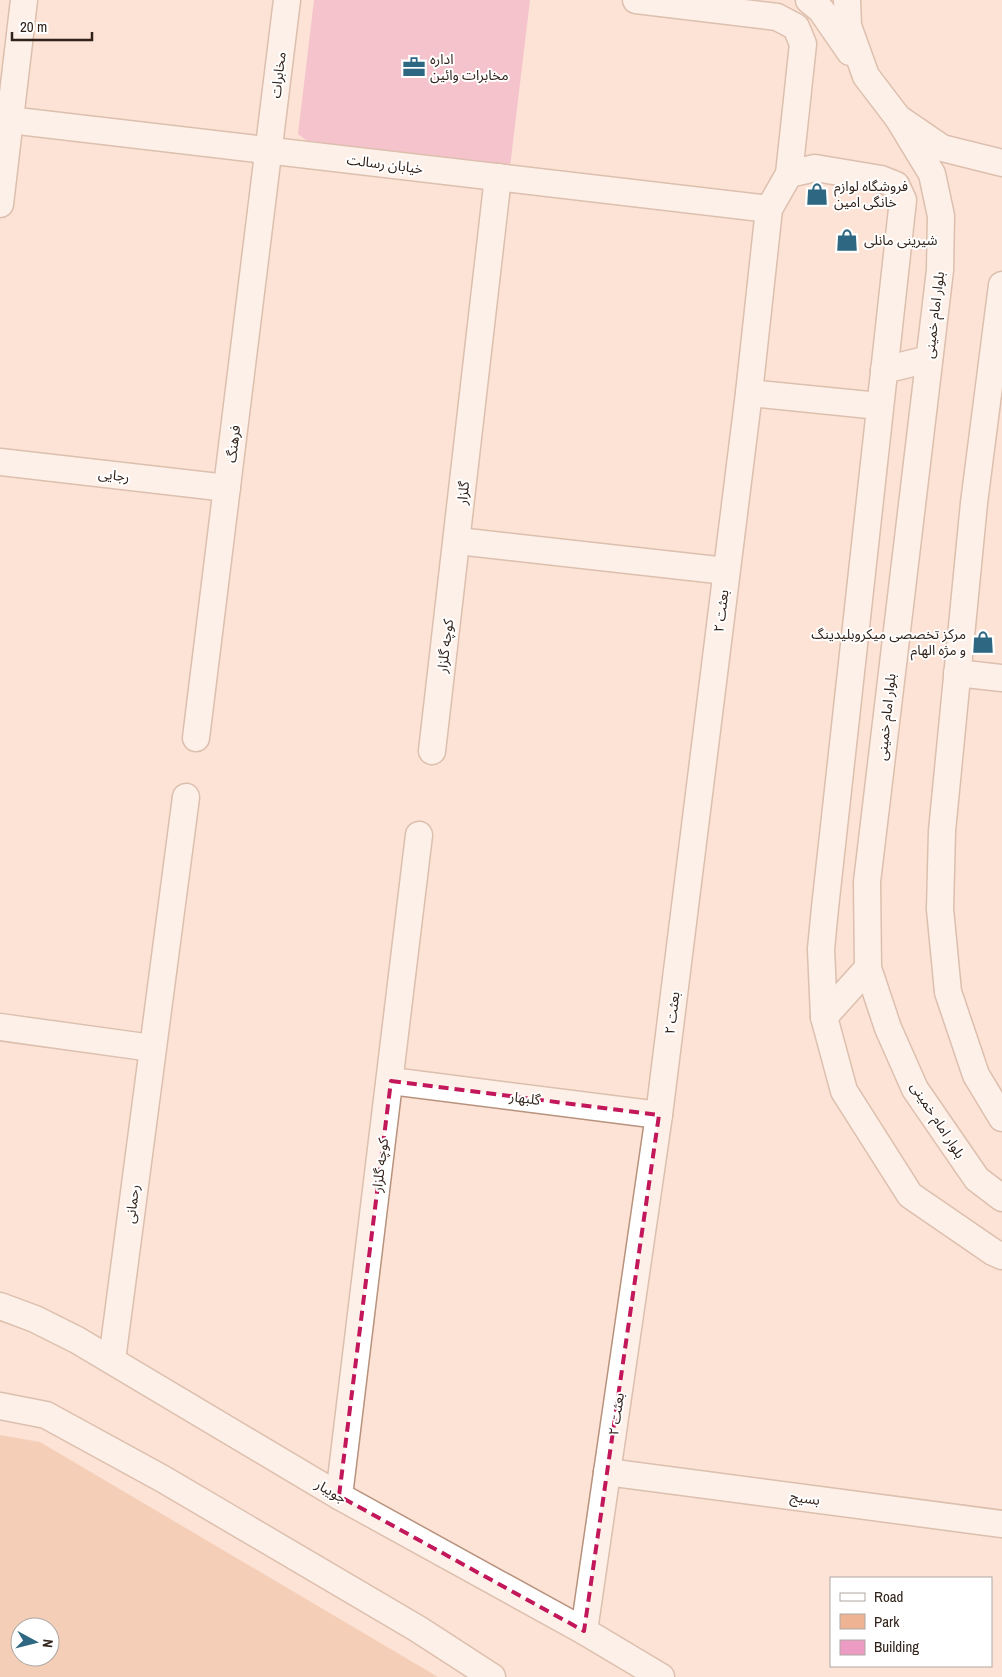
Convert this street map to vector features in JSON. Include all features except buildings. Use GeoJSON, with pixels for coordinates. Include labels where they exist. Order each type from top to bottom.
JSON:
{"type":"FeatureCollection","features":[{"type":"Feature","properties":{"kind":"street"},"geometry":{"type":"LineString","coordinates":[[0,204],[4,119],[24,0]]}},
{"type":"Feature","properties":{"kind":"street","name":"مخابرات"},"geometry":{"type":"LineString","coordinates":[[270,150],[287,0]]}},
{"type":"Feature","properties":{"kind":"street"},"geometry":{"type":"LineString","coordinates":[[636,0],[709,5],[777,18],[796,27],[803,44],[788,174],[769,208]]}},
{"type":"Feature","properties":{"kind":"street"},"geometry":{"type":"LineString","coordinates":[[809,0],[821,10],[866,76],[898,118],[942,148],[1002,163]]}},
{"type":"Feature","properties":{"kind":"street"},"geometry":{"type":"LineString","coordinates":[[847,0],[848,26],[866,76]]}},
{"type":"Feature","properties":{"kind":"street","name":"بلوار امام خمینی"},"geometry":{"type":"LineString","coordinates":[[898,118],[932,174],[941,216],[940,270],[867,882],[868,968],[888,1028],[916,1089],[977,1179],[1002,1198]]}},
{"type":"Feature","properties":{"kind":"street","name":"خیابان رسالت"},"geometry":{"type":"LineString","coordinates":[[4,119],[769,208]]}},
{"type":"Feature","properties":{"kind":"street","name":"فرهنگ"},"geometry":{"type":"LineString","coordinates":[[196,738],[270,150]]}},
{"type":"Feature","properties":{"kind":"street"},"geometry":{"type":"LineString","coordinates":[[788,174],[815,168],[881,179],[896,185],[903,200],[821,949],[824,1017],[844,1090],[910,1195],[993,1252],[1002,1256]]}},
{"type":"Feature","properties":{"kind":"street","name":"گلزار"},"geometry":{"type":"LineString","coordinates":[[458,541],[498,177]]}},
{"type":"Feature","properties":{"kind":"street","name":"بعثت ۲"},"geometry":{"type":"LineString","coordinates":[[584,1631],[659,1115],[749,393],[769,208]]}},
{"type":"Feature","properties":{"kind":"street"},"geometry":{"type":"LineString","coordinates":[[1002,285],[974,503],[957,673],[942,831],[940,908],[948,992],[976,1075],[1002,1118]]}},
{"type":"Feature","properties":{"kind":"street"},"geometry":{"type":"LineString","coordinates":[[884,370],[929,359]]}},
{"type":"Feature","properties":{"kind":"street"},"geometry":{"type":"LineString","coordinates":[[749,393],[879,406]]}},
{"type":"Feature","properties":{"kind":"street","name":"رجایی"},"geometry":{"type":"LineString","coordinates":[[0,462],[227,488]]}},
{"type":"Feature","properties":{"kind":"street"},"geometry":{"type":"LineString","coordinates":[[458,541],[726,570]]}},
{"type":"Feature","properties":{"kind":"street","name":"کوچه گلزار"},"geometry":{"type":"LineString","coordinates":[[432,751],[458,541]]}},
{"type":"Feature","properties":{"kind":"street"},"geometry":{"type":"LineString","coordinates":[[957,673],[1002,678]]}},
{"type":"Feature","properties":{"kind":"street","name":"رحمانی"},"geometry":{"type":"LineString","coordinates":[[112,1360],[186,797]]}},
{"type":"Feature","properties":{"kind":"street","name":"کوچه گلزار"},"geometry":{"type":"LineString","coordinates":[[339,1496],[419,835]]}},
{"type":"Feature","properties":{"kind":"street"},"geometry":{"type":"LineString","coordinates":[[824,1017],[868,968]]}},
{"type":"Feature","properties":{"kind":"street"},"geometry":{"type":"LineString","coordinates":[[0,1027],[152,1048]]}},
{"type":"Feature","properties":{"kind":"street","name":"گلبهار"},"geometry":{"type":"LineString","coordinates":[[390,1081],[659,1115]]}},
{"type":"Feature","properties":{"kind":"street","name":"جویبار"},"geometry":{"type":"LineString","coordinates":[[0,1306],[35,1319],[112,1360],[339,1496],[584,1631],[661,1677]]}},
{"type":"Feature","properties":{"kind":"street"},"geometry":{"type":"LineString","coordinates":[[0,1406],[46,1415],[163,1479],[418,1629],[492,1677]]}},
{"type":"Feature","properties":{"kind":"street","name":"بسیج"},"geometry":{"type":"LineString","coordinates":[[607,1472],[1002,1524]]}},
{"type":"Feature","properties":{"kind":"street"},"geometry":{"type":"LineString","coordinates":[[616,1650],[629,1669],[631,1677]]}},
{"type":"Feature","properties":{"kind":"highlighted area"},"geometry":{"type":"Polygon","coordinates":[[[391,1081],[659,1115],[584,1631],[339,1496],[391,1081]]]}},
{"type":"Feature","properties":{"kind":"green space"},"geometry":{"type":"Polygon","coordinates":[[[0,1435],[40,1442],[438,1677],[0,1677],[0,1435]]]}},
{"type":"Feature","properties":{"kind":"place","name":"اداره مخابرات وائین"},"geometry":{"type":"Point","coordinates":[414,67]}},
{"type":"Feature","properties":{"kind":"place","name":"فروشگاه لوازم خانگی امین"},"geometry":{"type":"Point","coordinates":[817,194]}},
{"type":"Feature","properties":{"kind":"place","name":"شیرینی مانلی"},"geometry":{"type":"Point","coordinates":[847,240]}},
{"type":"Feature","properties":{"kind":"place","name":"مرکز تخصصی میکروبلیدینگ و مژه الهام"},"geometry":{"type":"Point","coordinates":[983,642]}}]}
